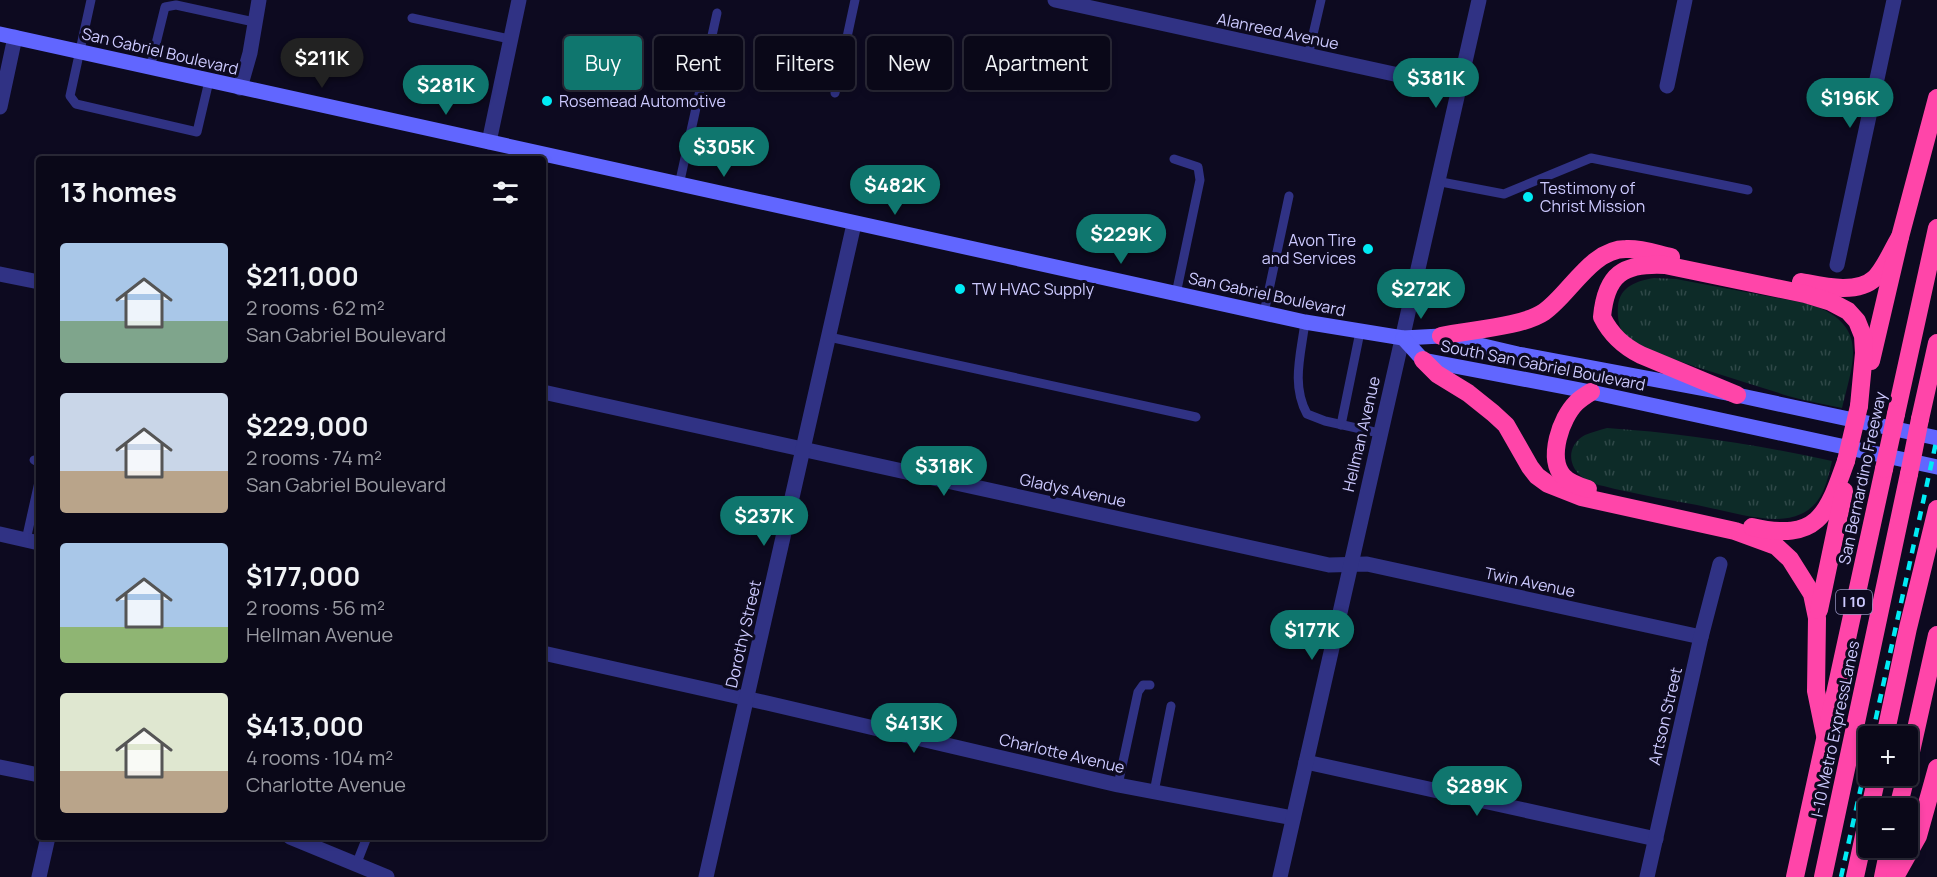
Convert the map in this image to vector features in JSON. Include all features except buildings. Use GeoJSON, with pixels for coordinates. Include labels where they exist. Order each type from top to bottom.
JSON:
{"type":"FeatureCollection","features":[{"type":"Feature","properties":{"kind":"highway"},"geometry":{"type":"LineString","coordinates":[[1591,392],[1576,403],[1564,420],[1556,452],[1556,465],[1563,476],[1575,484],[1588,490],[1631,501],[1771,532],[1787,532],[1814,523],[1832,500],[1846,461],[1900,237],[1937,98]]}},
{"type":"Feature","properties":{"kind":"highway","name":"San Bernardino Freeway"},"geometry":{"type":"LineString","coordinates":[[1795,877],[1937,228]]}},
{"type":"Feature","properties":{"kind":"highway"},"geometry":{"type":"LineString","coordinates":[[1441,336],[1507,324],[1543,313],[1599,258],[1612,251],[1625,249],[1642,251],[1820,286],[1850,287],[1869,282],[1876,276],[1900,237]]}},
{"type":"Feature","properties":{"kind":"highway"},"geometry":{"type":"LineString","coordinates":[[1737,395],[1641,355],[1617,339],[1602,317],[1609,288],[1617,277],[1628,268],[1642,264],[1665,265],[1805,294],[1831,302],[1857,321],[1863,336],[1864,353],[1859,406]]}},
{"type":"Feature","properties":{"kind":"highway","name":"I-10 Metro ExpressLanes"},"geometry":{"type":"LineString","coordinates":[[1823,877],[1937,343]]}},
{"type":"Feature","properties":{"kind":"highway"},"geometry":{"type":"LineString","coordinates":[[1423,360],[1437,374],[1468,393],[1506,425],[1537,476],[1548,484],[1581,497],[1735,531],[1776,546],[1790,559],[1812,594],[1816,618],[1816,691],[1825,735]]}},
{"type":"Feature","properties":{"kind":"highway"},"geometry":{"type":"LineString","coordinates":[[1816,618],[1821,604],[1846,482],[1846,461]]}},
{"type":"Feature","properties":{"kind":"highway"},"geometry":{"type":"LineString","coordinates":[[1887,726],[1937,509]]}},
{"type":"Feature","properties":{"kind":"highway"},"geometry":{"type":"LineString","coordinates":[[1917,726],[1937,635]]}},
{"type":"Feature","properties":{"kind":"highway"},"geometry":{"type":"LineString","coordinates":[[1895,877],[1918,836],[1937,768]]}},
{"type":"Feature","properties":{"kind":"highway"},"geometry":{"type":"LineString","coordinates":[[1855,877],[1859,858]]}},
{"type":"Feature","properties":{"kind":"highway"},"geometry":{"type":"LineString","coordinates":[[1883,877],[1887,858]]}},
{"type":"Feature","properties":{"kind":"main road","name":"San Gabriel Boulevard"},"geometry":{"type":"LineString","coordinates":[[8,36],[1305,322],[1403,338]]}},
{"type":"Feature","properties":{"kind":"main road","name":"South San Gabriel Boulevard"},"geometry":{"type":"LineString","coordinates":[[1403,338],[1441,336],[1518,354],[1737,395],[1937,438]]}},
{"type":"Feature","properties":{"kind":"main road","name":"South San Gabriel Boulevard"},"geometry":{"type":"LineString","coordinates":[[1403,338],[1423,360],[1591,392],[1937,467]]}},
{"type":"Feature","properties":{"kind":"street"},"geometry":{"type":"LineString","coordinates":[[240,88],[250,53],[259,0]]}},
{"type":"Feature","properties":{"kind":"street"},"geometry":{"type":"LineString","coordinates":[[489,142],[519,0]]}},
{"type":"Feature","properties":{"kind":"street","name":"Alanreed Avenue"},"geometry":{"type":"LineString","coordinates":[[1055,0],[1458,88]]}},
{"type":"Feature","properties":{"kind":"street","name":"Hellman Avenue"},"geometry":{"type":"LineString","coordinates":[[1280,877],[1379,433],[1403,338],[1436,181],[1479,0]]}},
{"type":"Feature","properties":{"kind":"street"},"geometry":{"type":"LineString","coordinates":[[1666,86],[1686,0]]}},
{"type":"Feature","properties":{"kind":"street"},"geometry":{"type":"LineString","coordinates":[[1837,265],[1894,0]]}},
{"type":"Feature","properties":{"kind":"street"},"geometry":{"type":"LineString","coordinates":[[0,107],[8,36]]}},
{"type":"Feature","properties":{"kind":"street","name":"Dorothy Street"},"geometry":{"type":"LineString","coordinates":[[706,877],[854,224]]}},
{"type":"Feature","properties":{"kind":"street"},"geometry":{"type":"LineString","coordinates":[[0,274],[36,281]]}},
{"type":"Feature","properties":{"kind":"street","name":"Gladys Avenue"},"geometry":{"type":"LineString","coordinates":[[546,393],[1329,565],[1350,565]]}},
{"type":"Feature","properties":{"kind":"street"},"geometry":{"type":"LineString","coordinates":[[0,534],[33,541]]}},
{"type":"Feature","properties":{"kind":"street","name":"Twin Avenue"},"geometry":{"type":"LineString","coordinates":[[1350,565],[1367,564],[1701,637]]}},
{"type":"Feature","properties":{"kind":"street","name":"Artson Street"},"geometry":{"type":"LineString","coordinates":[[1647,877],[1701,637],[1720,564]]}},
{"type":"Feature","properties":{"kind":"street","name":"Charlotte Avenue"},"geometry":{"type":"LineString","coordinates":[[546,654],[1118,785],[1293,818]]}},
{"type":"Feature","properties":{"kind":"street"},"geometry":{"type":"LineString","coordinates":[[1306,762],[1656,838]]}},
{"type":"Feature","properties":{"kind":"street"},"geometry":{"type":"LineString","coordinates":[[0,767],[36,775]]}},
{"type":"Feature","properties":{"kind":"street"},"geometry":{"type":"LineString","coordinates":[[39,877],[47,840]]}},
{"type":"Feature","properties":{"kind":"street"},"geometry":{"type":"LineString","coordinates":[[298,840],[387,877]]}},
{"type":"Feature","properties":{"kind":"lane"},"geometry":{"type":"LineString","coordinates":[[91,0],[70,96],[76,104],[197,132],[209,81]]}},
{"type":"Feature","properties":{"kind":"lane"},"geometry":{"type":"LineString","coordinates":[[835,93],[855,0]]}},
{"type":"Feature","properties":{"kind":"lane"},"geometry":{"type":"LineString","coordinates":[[1308,56],[1321,0]]}},
{"type":"Feature","properties":{"kind":"lane"},"geometry":{"type":"LineString","coordinates":[[150,68],[161,17],[165,8],[170,5],[254,22]]}},
{"type":"Feature","properties":{"kind":"lane"},"geometry":{"type":"LineString","coordinates":[[679,185],[717,13]]}},
{"type":"Feature","properties":{"kind":"lane"},"geometry":{"type":"LineString","coordinates":[[412,18],[510,39]]}},
{"type":"Feature","properties":{"kind":"lane"},"geometry":{"type":"LineString","coordinates":[[1436,181],[1504,194],[1591,158],[1748,190]]}},
{"type":"Feature","properties":{"kind":"lane"},"geometry":{"type":"LineString","coordinates":[[1174,159],[1198,167],[1200,180],[1176,294]]}},
{"type":"Feature","properties":{"kind":"lane"},"geometry":{"type":"LineString","coordinates":[[1264,313],[1289,196]]}},
{"type":"Feature","properties":{"kind":"lane"},"geometry":{"type":"LineString","coordinates":[[1305,322],[1297,386],[1300,402],[1307,414],[1341,425],[1379,433]]}},
{"type":"Feature","properties":{"kind":"lane"},"geometry":{"type":"LineString","coordinates":[[1341,425],[1360,332]]}},
{"type":"Feature","properties":{"kind":"lane"},"geometry":{"type":"LineString","coordinates":[[828,337],[1196,417]]}},
{"type":"Feature","properties":{"kind":"lane"},"geometry":{"type":"LineString","coordinates":[[33,541],[36,512]]}},
{"type":"Feature","properties":{"kind":"lane"},"geometry":{"type":"LineString","coordinates":[[1118,785],[1138,692],[1143,685],[1150,685]]}},
{"type":"Feature","properties":{"kind":"lane"},"geometry":{"type":"LineString","coordinates":[[1154,792],[1171,706]]}},
{"type":"Feature","properties":{"kind":"lane"},"geometry":{"type":"LineString","coordinates":[[356,865],[366,840]]}},
{"type":"Feature","properties":{"kind":"green space"},"geometry":{"type":"Polygon","coordinates":[[[1654,278],[1676,279],[1810,304],[1829,312],[1842,322],[1853,346],[1853,359],[1842,408],[1788,396],[1654,353],[1632,343],[1622,333],[1619,324],[1619,299],[1630,286],[1654,278]]]}},
{"type":"Feature","properties":{"kind":"green space"},"geometry":{"type":"Polygon","coordinates":[[[1607,428],[1720,440],[1832,461],[1823,492],[1808,510],[1784,518],[1755,517],[1615,489],[1585,479],[1572,463],[1574,445],[1585,435],[1607,428]]]}},
{"type":"Feature","properties":{"kind":"railway"},"geometry":{"type":"LineString","coordinates":[[1874,726],[1937,438]]}},
{"type":"Feature","properties":{"kind":"railway"},"geometry":{"type":"LineString","coordinates":[[1841,877],[1861,786]]}},
{"type":"Feature","properties":{"kind":"place","name":"Rosemead Automotive"},"geometry":{"type":"Point","coordinates":[547,101]}},
{"type":"Feature","properties":{"kind":"place","name":"Testimony of Christ Mission"},"geometry":{"type":"Point","coordinates":[1528,197]}},
{"type":"Feature","properties":{"kind":"place","name":"Avon Tire and Services"},"geometry":{"type":"Point","coordinates":[1368,249]}},
{"type":"Feature","properties":{"kind":"place","name":"TW HVAC Supply"},"geometry":{"type":"Point","coordinates":[960,289]}}]}
